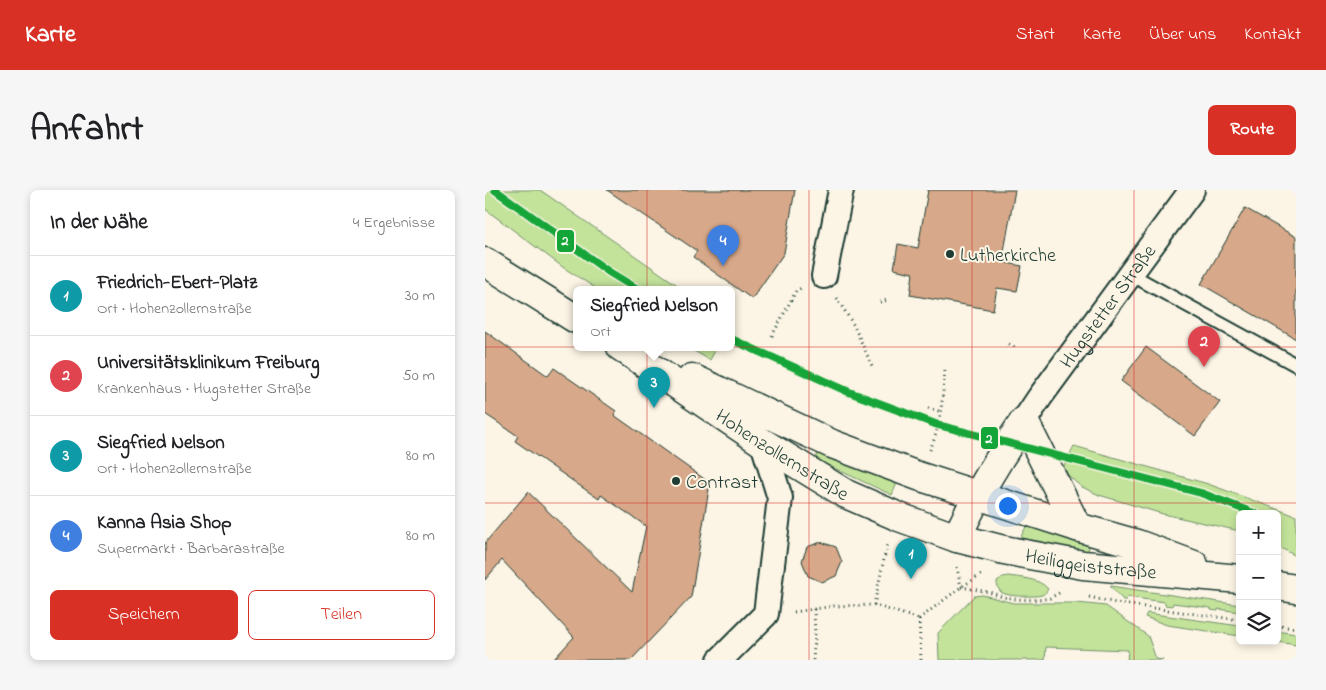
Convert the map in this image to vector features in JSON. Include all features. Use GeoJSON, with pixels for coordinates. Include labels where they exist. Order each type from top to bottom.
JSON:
{"type":"FeatureCollection","features":[{"type":"Feature","properties":{"kind":"main road"},"geometry":{"type":"LineString","coordinates":[[485,262],[573,317]]}},
{"type":"Feature","properties":{"kind":"main road","name":"Hohenzollernstraße"},"geometry":{"type":"LineString","coordinates":[[627,351],[763,443],[846,494],[899,517],[957,538]]}},
{"type":"Feature","properties":{"kind":"main road","name":"Hohenzollernstraße"},"geometry":{"type":"LineString","coordinates":[[630,351],[832,444],[918,476],[977,495]]}},
{"type":"Feature","properties":{"kind":"main road"},"geometry":{"type":"LineString","coordinates":[[957,538],[977,495],[1024,420],[1077,527]]}},
{"type":"Feature","properties":{"kind":"main road","name":"Heiliggeiststraße"},"geometry":{"type":"LineString","coordinates":[[977,495],[1137,544],[1233,578]]}},
{"type":"Feature","properties":{"kind":"main road","name":"Heiliggeiststraße"},"geometry":{"type":"LineString","coordinates":[[957,538],[1004,550],[1083,565],[1233,578]]}},
{"type":"Feature","properties":{"kind":"main road"},"geometry":{"type":"LineString","coordinates":[[1281,586],[1296,588]]}},
{"type":"Feature","properties":{"kind":"street"},"geometry":{"type":"LineString","coordinates":[[824,276],[841,190]]}},
{"type":"Feature","properties":{"kind":"street","name":"Hugstetter Straße"},"geometry":{"type":"LineString","coordinates":[[1024,420],[1192,190]]}},
{"type":"Feature","properties":{"kind":"street"},"geometry":{"type":"LineString","coordinates":[[720,660],[766,614],[780,498],[763,443]]}},
{"type":"Feature","properties":{"kind":"lane"},"geometry":{"type":"LineString","coordinates":[[1131,274],[1296,365]]}},
{"type":"Feature","properties":{"kind":"path"},"geometry":{"type":"LineString","coordinates":[[772,336],[795,291],[824,276],[854,326],[873,368]]}},
{"type":"Feature","properties":{"kind":"path"},"geometry":{"type":"LineString","coordinates":[[879,302],[888,300]]}},
{"type":"Feature","properties":{"kind":"path"},"geometry":{"type":"LineString","coordinates":[[1009,344],[1017,348]]}},
{"type":"Feature","properties":{"kind":"path"},"geometry":{"type":"LineString","coordinates":[[929,450],[935,438],[942,412],[945,369]]}},
{"type":"Feature","properties":{"kind":"path"},"geometry":{"type":"LineString","coordinates":[[928,408],[942,412]]}},
{"type":"Feature","properties":{"kind":"path"},"geometry":{"type":"LineString","coordinates":[[874,605],[889,538]]}},
{"type":"Feature","properties":{"kind":"path"},"geometry":{"type":"LineString","coordinates":[[919,619],[961,587],[989,592],[1003,598],[1016,599],[1044,599],[1051,598],[1061,591],[1070,593]]}},
{"type":"Feature","properties":{"kind":"path"},"geometry":{"type":"LineString","coordinates":[[1088,597],[1116,603],[1236,619]]}},
{"type":"Feature","properties":{"kind":"path"},"geometry":{"type":"LineString","coordinates":[[766,614],[780,615],[834,606],[874,605],[919,619]]}},
{"type":"Feature","properties":{"kind":"path"},"geometry":{"type":"LineString","coordinates":[[813,660],[815,636],[814,609]]}},
{"type":"Feature","properties":{"kind":"path"},"geometry":{"type":"LineString","coordinates":[[919,619],[921,660]]}},
{"type":"Feature","properties":{"kind":"path"},"geometry":{"type":"LineString","coordinates":[[1281,626],[1296,628]]}},
{"type":"Feature","properties":{"kind":"green space"},"geometry":{"type":"Polygon","coordinates":[[[485,190],[540,190],[679,286],[592,286],[564,268],[485,209],[485,190]]]}},
{"type":"Feature","properties":{"kind":"green space"},"geometry":{"type":"Polygon","coordinates":[[[694,351],[715,351],[710,360],[694,351]]]}},
{"type":"Feature","properties":{"kind":"green space"},"geometry":{"type":"Polygon","coordinates":[[[1074,446],[1208,484],[1280,510],[1236,510],[1236,530],[1163,514],[1099,495],[1080,486],[1062,470],[1074,446]]]}},
{"type":"Feature","properties":{"kind":"green space"},"geometry":{"type":"Polygon","coordinates":[[[818,453],[897,483],[892,495],[819,461],[816,458],[818,453]]]}},
{"type":"Feature","properties":{"kind":"green space"},"geometry":{"type":"Polygon","coordinates":[[[1281,511],[1296,516],[1296,556],[1281,548],[1281,511]]]}},
{"type":"Feature","properties":{"kind":"green space"},"geometry":{"type":"Polygon","coordinates":[[[1027,525],[1089,546],[1088,555],[1018,542],[1027,525]]]}},
{"type":"Feature","properties":{"kind":"green space"},"geometry":{"type":"Polygon","coordinates":[[[1008,576],[1035,581],[1048,589],[1044,594],[1038,596],[1004,594],[998,589],[997,581],[1008,576]]]}},
{"type":"Feature","properties":{"kind":"green space"},"geometry":{"type":"Polygon","coordinates":[[[1110,586],[1236,604],[1236,611],[1218,609],[1218,611],[1211,610],[1211,608],[1173,603],[1172,606],[1165,605],[1165,602],[1127,597],[1126,600],[1123,600],[1110,586]]]}},
{"type":"Feature","properties":{"kind":"green space"},"geometry":{"type":"Polygon","coordinates":[[[983,595],[1013,603],[1077,603],[1106,606],[1148,636],[1156,659],[1163,660],[1127,660],[1128,650],[1046,647],[1045,660],[939,660],[938,633],[974,596],[983,595]]]}},
{"type":"Feature","properties":{"kind":"green space"},"geometry":{"type":"Polygon","coordinates":[[[1147,613],[1236,625],[1236,635],[1167,625],[1145,617],[1147,613]]]}},
{"type":"Feature","properties":{"kind":"green space"},"geometry":{"type":"Polygon","coordinates":[[[1281,632],[1296,634],[1296,645],[1281,642],[1281,632]]]}},
{"type":"Feature","properties":{"kind":"building"},"geometry":{"type":"Polygon","coordinates":[[[607,190],[795,190],[784,253],[752,299],[693,257],[697,251],[607,190]]]}},
{"type":"Feature","properties":{"kind":"building","name":"Lutherkirche"},"geometry":{"type":"Polygon","coordinates":[[[928,190],[1015,190],[1002,262],[1022,266],[1017,291],[997,288],[993,310],[910,295],[913,273],[894,269],[898,244],[918,248],[928,190]]]}},
{"type":"Feature","properties":{"kind":"building"},"geometry":{"type":"Polygon","coordinates":[[[1245,208],[1296,237],[1296,339],[1201,284],[1245,208]]]}},
{"type":"Feature","properties":{"kind":"building"},"geometry":{"type":"Polygon","coordinates":[[[485,331],[548,376],[554,368],[616,411],[614,415],[710,483],[691,597],[631,660],[553,660],[574,637],[502,560],[485,580],[485,543],[528,492],[632,592],[646,526],[601,495],[599,499],[515,441],[518,436],[485,414],[485,331]]]}},
{"type":"Feature","properties":{"kind":"building"},"geometry":{"type":"Polygon","coordinates":[[[1146,347],[1220,402],[1195,436],[1121,381],[1146,347]]]}},
{"type":"Feature","properties":{"kind":"building"},"geometry":{"type":"Polygon","coordinates":[[[821,542],[836,547],[842,562],[836,576],[822,582],[808,576],[802,561],[807,547],[821,542]]]}},
{"type":"Feature","properties":{"kind":"transit line","name":"2"},"geometry":{"type":"LineString","coordinates":[[495,190],[609,272],[632,286]]}},
{"type":"Feature","properties":{"kind":"transit line","name":"2"},"geometry":{"type":"LineString","coordinates":[[735,341],[849,392],[938,425],[1201,493],[1246,510]]}},
{"type":"Feature","properties":{"kind":"place","name":"Lutherkirche"},"geometry":{"type":"Point","coordinates":[950,254]}},
{"type":"Feature","properties":{"kind":"place","name":"Kanna Asia Shop"},"geometry":{"type":"Point","coordinates":[723,266]}},
{"type":"Feature","properties":{"kind":"place","name":"Universitätsklinikum Freiburg"},"geometry":{"type":"Point","coordinates":[1204,367]}},
{"type":"Feature","properties":{"kind":"place","name":"Siegfried Nelson"},"geometry":{"type":"Point","coordinates":[654,408]}},
{"type":"Feature","properties":{"kind":"place","name":"Contrast"},"geometry":{"type":"Point","coordinates":[676,481]}},
{"type":"Feature","properties":{"kind":"place","name":"Friedrich-Ebert-Platz"},"geometry":{"type":"Point","coordinates":[911,579]}}]}
